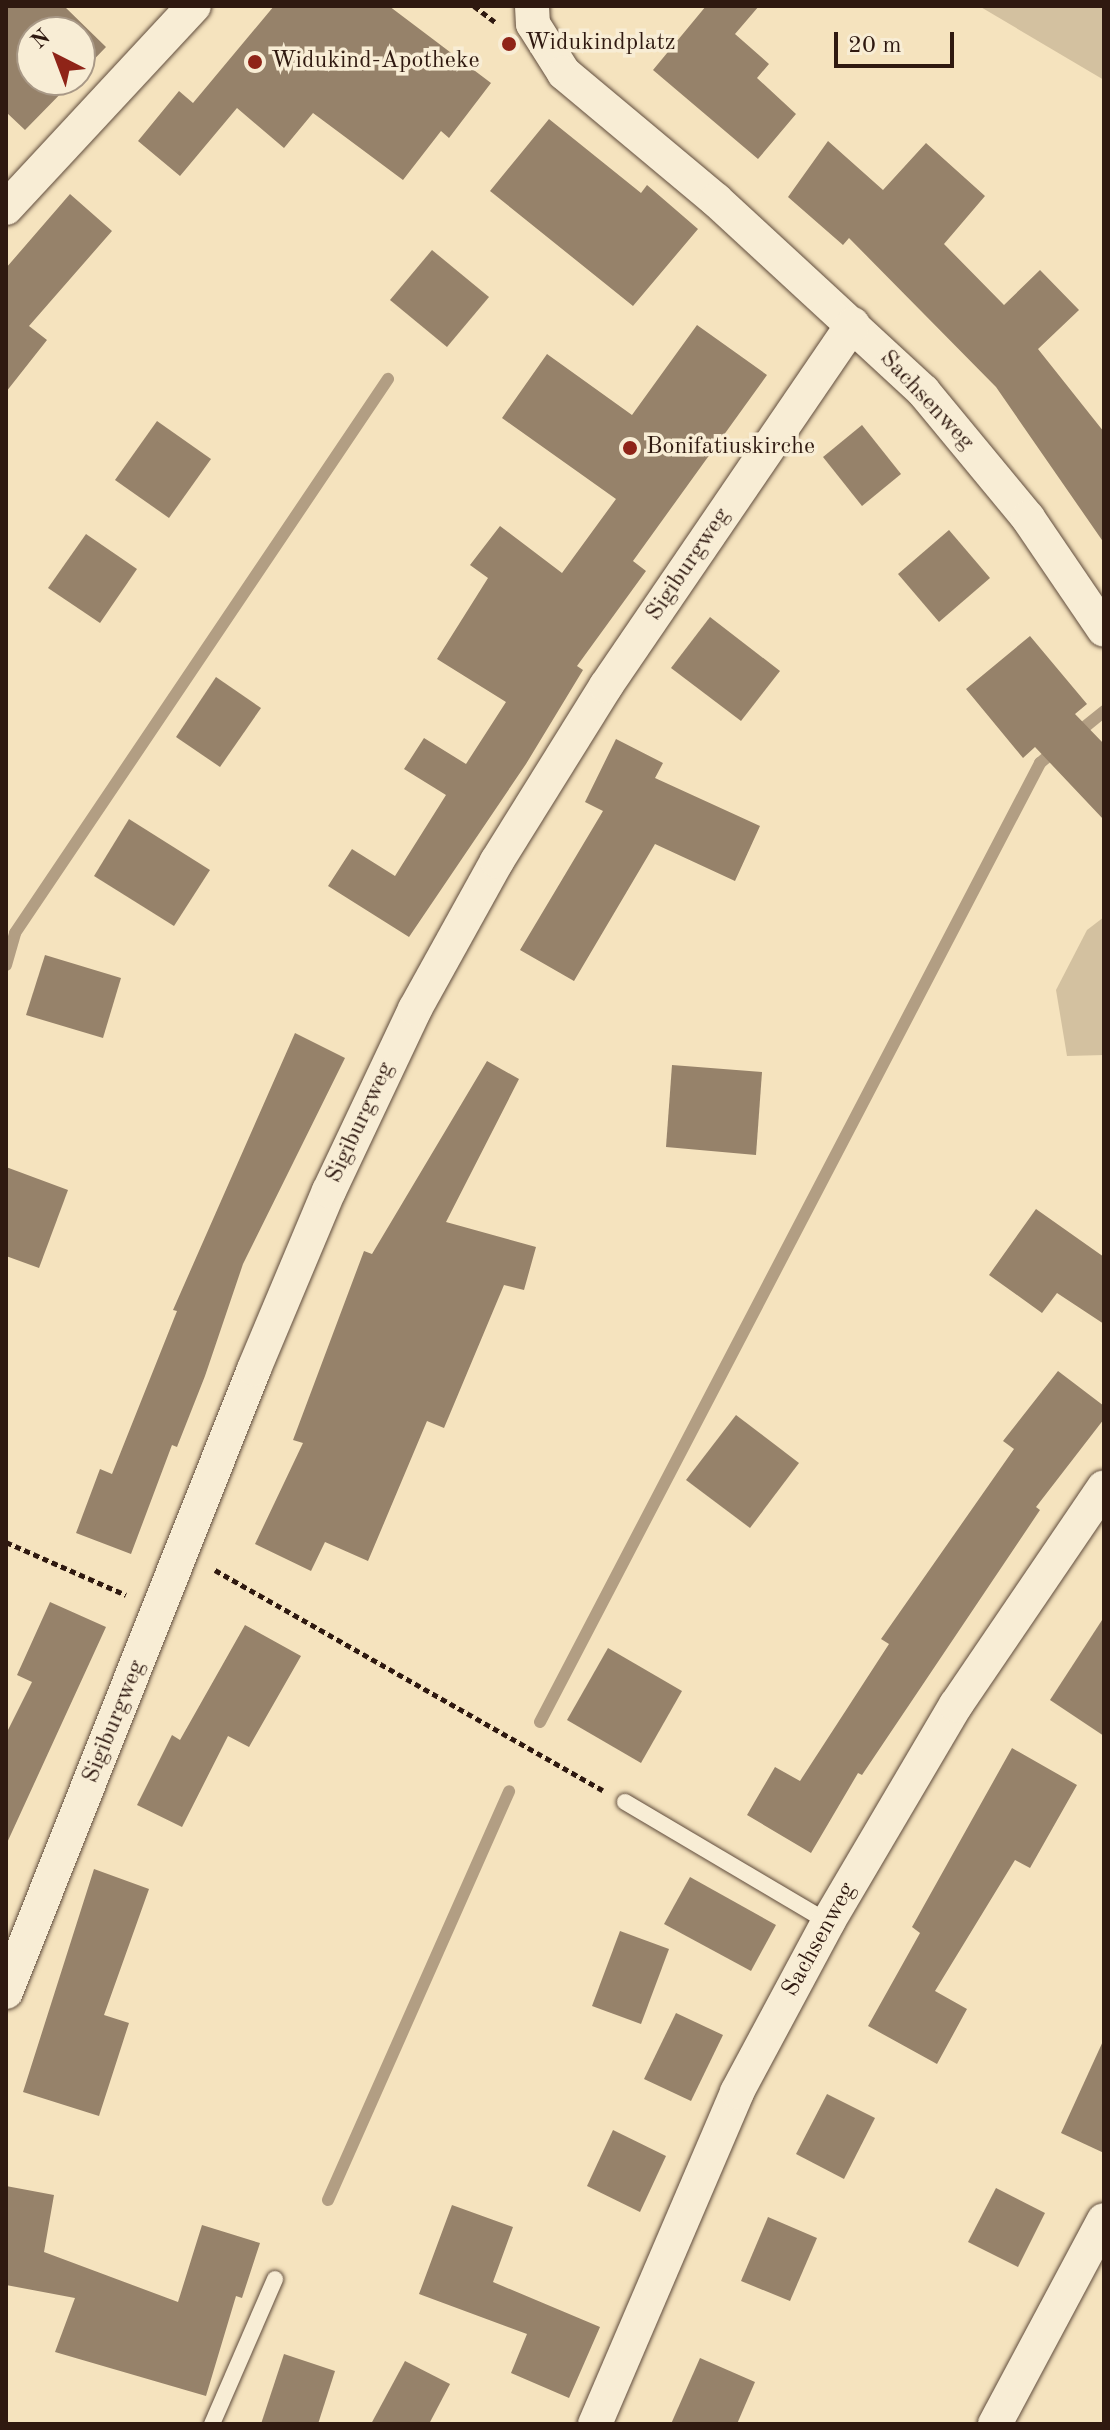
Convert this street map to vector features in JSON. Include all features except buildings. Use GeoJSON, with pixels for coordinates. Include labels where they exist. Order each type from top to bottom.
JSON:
{"type":"FeatureCollection","features":[{"type":"Feature","properties":{"kind":"street"},"geometry":{"type":"LineString","coordinates":[[6,208],[194,6]]}},
{"type":"Feature","properties":{"kind":"street","name":"Sachsenweg"},"geometry":{"type":"LineString","coordinates":[[532,6],[533,24],[564,73],[716,200],[923,391],[1019,506],[1104,630]]}},
{"type":"Feature","properties":{"kind":"street","name":"Sigiburgweg"},"geometry":{"type":"LineString","coordinates":[[6,1992],[329,1191],[415,1009],[497,861],[606,686],[853,324]]}},
{"type":"Feature","properties":{"kind":"street","name":"Sachsenweg"},"geometry":{"type":"LineString","coordinates":[[595,2424],[737,2092],[828,1922],[956,1705],[1104,1487]]}},
{"type":"Feature","properties":{"kind":"street"},"geometry":{"type":"LineString","coordinates":[[995,2424],[1104,2220]]}},
{"type":"Feature","properties":{"kind":"lane"},"geometry":{"type":"LineString","coordinates":[[625,1802],[828,1922]]}},
{"type":"Feature","properties":{"kind":"lane"},"geometry":{"type":"LineString","coordinates":[[212,2424],[275,2279]]}},
{"type":"Feature","properties":{"kind":"path"},"geometry":{"type":"LineString","coordinates":[[6,1542],[159,1609]]}},
{"type":"Feature","properties":{"kind":"path"},"geometry":{"type":"LineString","coordinates":[[183,1551],[625,1802]]}},
{"type":"Feature","properties":{"kind":"shaded area"},"geometry":{"type":"Polygon","coordinates":[[[979,6],[1104,6],[1104,80],[979,6]]]}},
{"type":"Feature","properties":{"kind":"shaded area"},"geometry":{"type":"Polygon","coordinates":[[[1104,917],[1104,1055],[1067,1056],[1056,990],[1087,930],[1104,917]]]}},
{"type":"Feature","properties":{"kind":"waterway"},"geometry":{"type":"LineString","coordinates":[[6,965],[15,933],[388,379]]}},
{"type":"Feature","properties":{"kind":"waterway"},"geometry":{"type":"LineString","coordinates":[[1076,734],[1104,711]]}},
{"type":"Feature","properties":{"kind":"waterway"},"geometry":{"type":"LineString","coordinates":[[540,1722],[1040,763],[1058,748]]}},
{"type":"Feature","properties":{"kind":"waterway"},"geometry":{"type":"LineString","coordinates":[[328,2200],[509,1791]]}},
{"type":"Feature","properties":{"kind":"place","name":"Widukindplatz"},"geometry":{"type":"Point","coordinates":[509,44]}},
{"type":"Feature","properties":{"kind":"place","name":"Widukind-Apotheke"},"geometry":{"type":"Point","coordinates":[255,62]}},
{"type":"Feature","properties":{"kind":"place","name":"Bonifatiuskirche"},"geometry":{"type":"Point","coordinates":[630,448]}}]}
